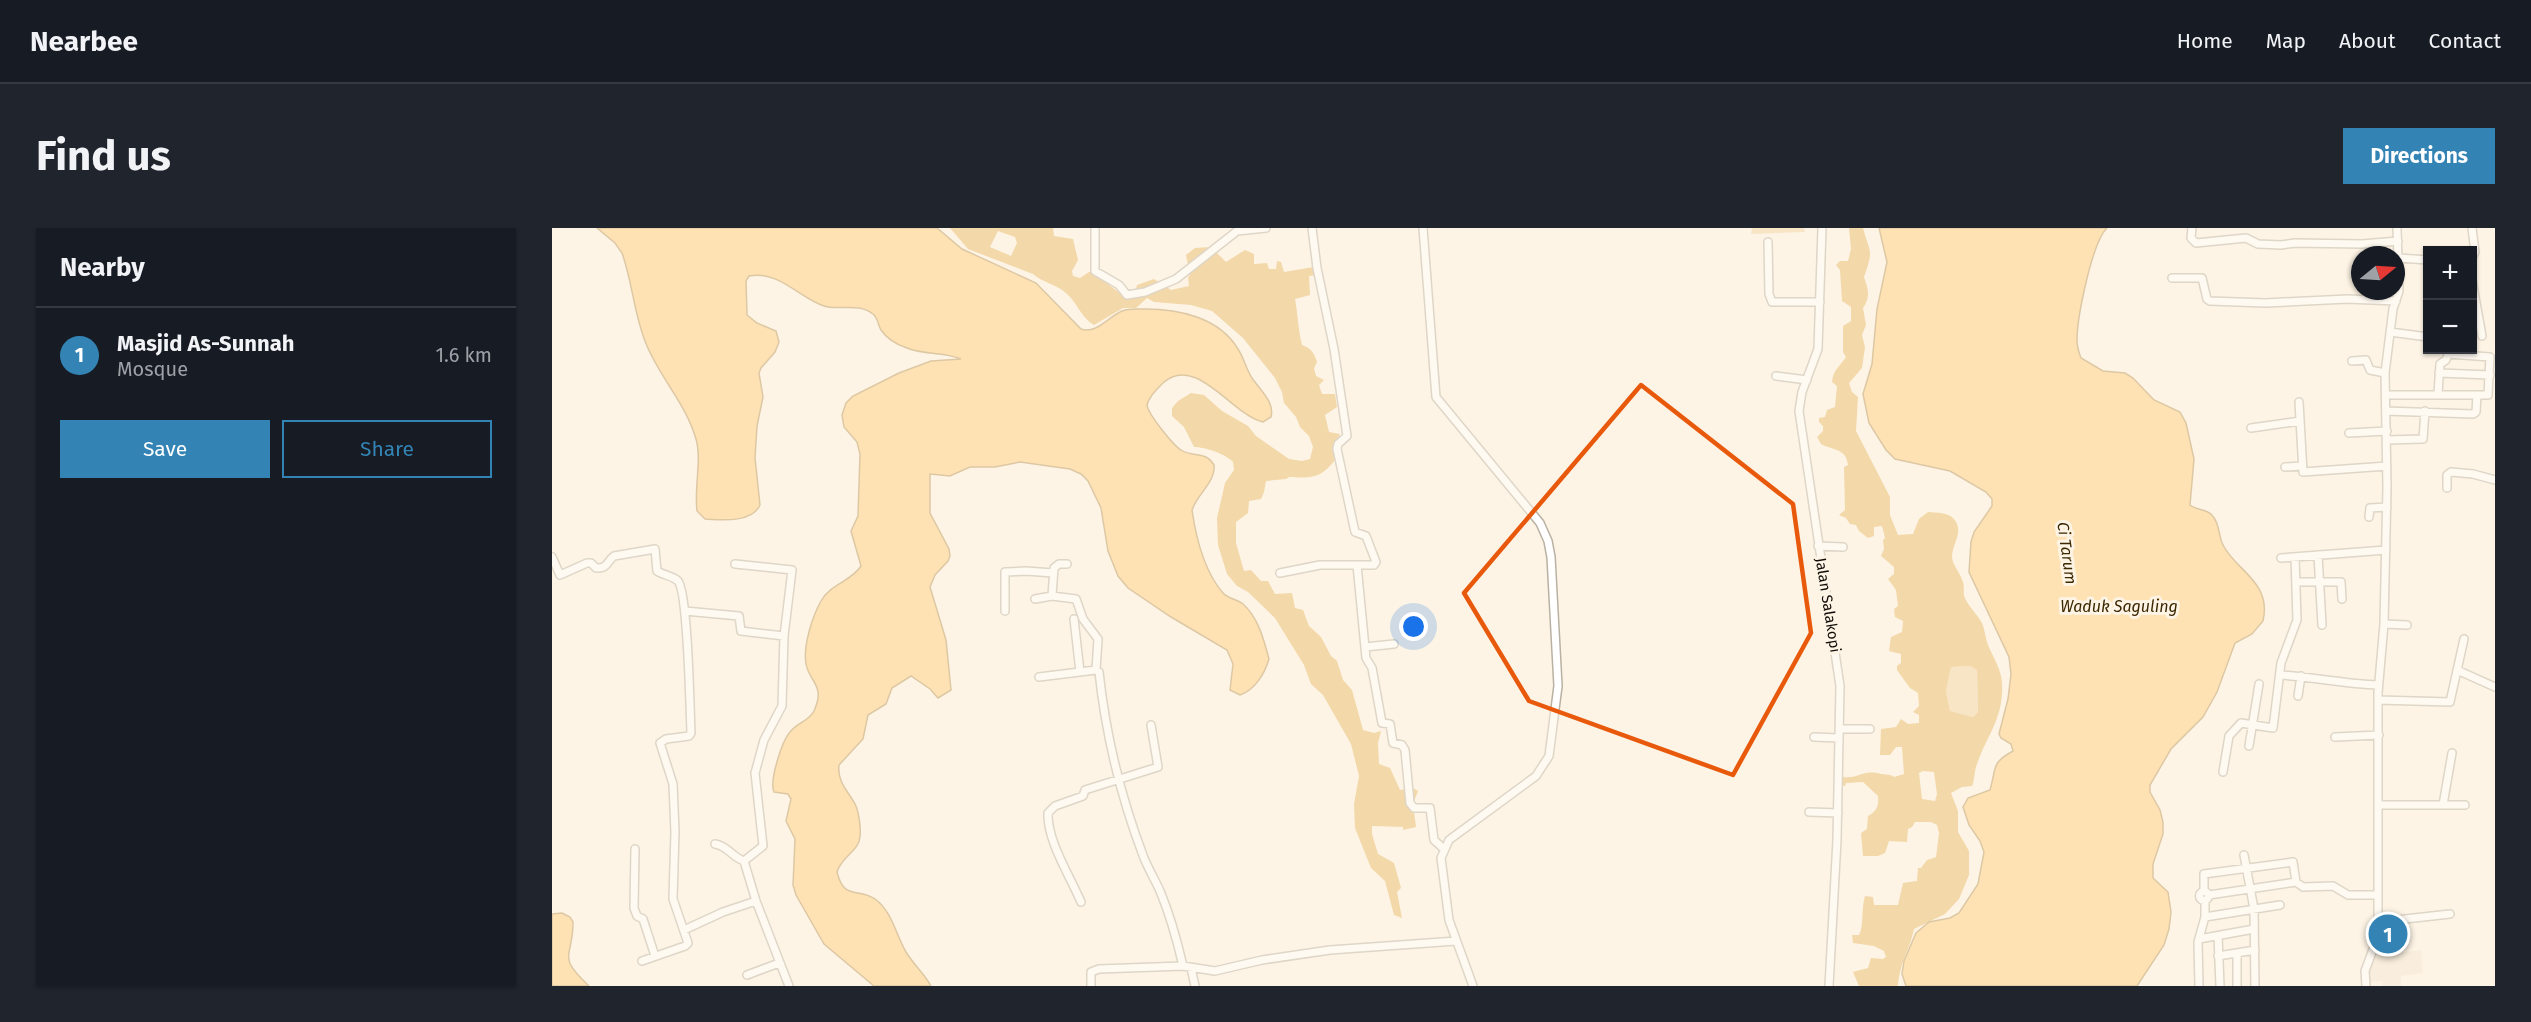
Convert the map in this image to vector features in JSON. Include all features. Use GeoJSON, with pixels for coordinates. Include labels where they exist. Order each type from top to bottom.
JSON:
{"type":"FeatureCollection","features":[{"type":"Feature","properties":{"kind":"street"},"geometry":{"type":"LineString","coordinates":[[1095,228],[1095,271],[1110,282],[1119,285],[1127,295],[1145,292],[1176,279],[1237,231],[1266,228]]}},
{"type":"Feature","properties":{"kind":"street"},"geometry":{"type":"LineString","coordinates":[[1280,573],[1320,565],[1374,565],[1376,562],[1366,536],[1355,532],[1337,449],[1338,444],[1347,436],[1312,228]]}},
{"type":"Feature","properties":{"kind":"street"},"geometry":{"type":"LineString","coordinates":[[1424,228],[1434,392],[1454,422],[1544,529],[1551,557],[1558,680],[1551,751],[1541,770],[1460,830],[1444,849],[1441,862],[1446,902],[1456,941],[1473,986]]}},
{"type":"Feature","properties":{"kind":"street","name":"Jalan Salakopi"},"geometry":{"type":"LineString","coordinates":[[1822,228],[1818,349],[1800,399],[1800,418],[1839,680],[1838,813],[1829,986]]}},
{"type":"Feature","properties":{"kind":"street"},"geometry":{"type":"LineString","coordinates":[[2192,228],[2191,238],[2196,243],[2246,238],[2258,244],[2281,245],[2398,241]]}},
{"type":"Feature","properties":{"kind":"street"},"geometry":{"type":"LineString","coordinates":[[2397,228],[2398,246]]}},
{"type":"Feature","properties":{"kind":"street"},"geometry":{"type":"LineString","coordinates":[[2472,228],[2474,246]]}},
{"type":"Feature","properties":{"kind":"street"},"geometry":{"type":"LineString","coordinates":[[1768,242],[1769,294],[1772,302],[1820,302]]}},
{"type":"Feature","properties":{"kind":"street"},"geometry":{"type":"LineString","coordinates":[[2405,258],[2423,260]]}},
{"type":"Feature","properties":{"kind":"street"},"geometry":{"type":"LineString","coordinates":[[2172,278],[2202,278],[2207,299],[2210,301],[2265,303],[2347,299],[2396,301],[2385,373],[2387,507],[2384,624],[2378,685],[2378,942],[2365,971],[2366,986]]}},
{"type":"Feature","properties":{"kind":"street"},"geometry":{"type":"LineString","coordinates":[[2476,300],[2482,336]]}},
{"type":"Feature","properties":{"kind":"street"},"geometry":{"type":"LineString","coordinates":[[2390,332],[2423,336]]}},
{"type":"Feature","properties":{"kind":"street"},"geometry":{"type":"LineString","coordinates":[[2386,395],[2489,394],[2491,372],[2489,357],[2448,354],[2446,360],[2440,364],[2438,394]]}},
{"type":"Feature","properties":{"kind":"street"},"geometry":{"type":"LineString","coordinates":[[2352,361],[2366,360],[2370,370],[2385,373]]}},
{"type":"Feature","properties":{"kind":"street"},"geometry":{"type":"LineString","coordinates":[[2439,373],[2491,372]]}},
{"type":"Feature","properties":{"kind":"street"},"geometry":{"type":"LineString","coordinates":[[1776,376],[1807,380]]}},
{"type":"Feature","properties":{"kind":"street"},"geometry":{"type":"LineString","coordinates":[[2386,411],[2473,414],[2476,412],[2477,395]]}},
{"type":"Feature","properties":{"kind":"street"},"geometry":{"type":"LineString","coordinates":[[2299,402],[2302,465],[2305,473],[2387,466]]}},
{"type":"Feature","properties":{"kind":"street"},"geometry":{"type":"LineString","coordinates":[[2387,440],[2422,439],[2425,411]]}},
{"type":"Feature","properties":{"kind":"street"},"geometry":{"type":"LineString","coordinates":[[2251,428],[2300,421]]}},
{"type":"Feature","properties":{"kind":"street"},"geometry":{"type":"LineString","coordinates":[[2349,433],[2387,431]]}},
{"type":"Feature","properties":{"kind":"street"},"geometry":{"type":"LineString","coordinates":[[2285,467],[2302,465]]}},
{"type":"Feature","properties":{"kind":"street"},"geometry":{"type":"LineString","coordinates":[[2448,488],[2447,475],[2451,472],[2473,474],[2495,480]]}},
{"type":"Feature","properties":{"kind":"street"},"geometry":{"type":"LineString","coordinates":[[2369,517],[2370,508],[2387,507]]}},
{"type":"Feature","properties":{"kind":"street"},"geometry":{"type":"LineString","coordinates":[[642,961],[687,945],[688,940],[673,899],[675,832],[673,784],[660,743],[666,739],[689,736],[691,733],[685,611],[677,580],[657,571],[654,540]]}},
{"type":"Feature","properties":{"kind":"street"},"geometry":{"type":"LineString","coordinates":[[1818,546],[1843,547]]}},
{"type":"Feature","properties":{"kind":"street"},"geometry":{"type":"LineString","coordinates":[[552,557],[560,575],[587,563],[591,562],[596,568],[603,567],[609,564],[614,556],[655,549]]}},
{"type":"Feature","properties":{"kind":"street"},"geometry":{"type":"LineString","coordinates":[[2281,558],[2386,550]]}},
{"type":"Feature","properties":{"kind":"street"},"geometry":{"type":"LineString","coordinates":[[2318,555],[2322,626]]}},
{"type":"Feature","properties":{"kind":"street"},"geometry":{"type":"LineString","coordinates":[[2223,772],[2229,736],[2241,723],[2273,728],[2281,661],[2296,625],[2295,557]]}},
{"type":"Feature","properties":{"kind":"street"},"geometry":{"type":"LineString","coordinates":[[735,564],[792,570],[784,636],[782,706],[764,740],[755,773],[763,846],[744,861]]}},
{"type":"Feature","properties":{"kind":"street"},"geometry":{"type":"LineString","coordinates":[[1052,596],[1053,573],[1057,565],[1067,564]]}},
{"type":"Feature","properties":{"kind":"street"},"geometry":{"type":"LineString","coordinates":[[1357,565],[1366,658],[1373,673],[1382,723],[1390,724],[1393,743],[1402,745],[1405,750],[1410,803],[1414,808],[1430,808],[1434,840],[1444,849]]}},
{"type":"Feature","properties":{"kind":"street"},"geometry":{"type":"LineString","coordinates":[[1005,611],[1005,572],[1053,573]]}},
{"type":"Feature","properties":{"kind":"street"},"geometry":{"type":"LineString","coordinates":[[2297,582],[2342,582],[2342,599]]}},
{"type":"Feature","properties":{"kind":"street"},"geometry":{"type":"LineString","coordinates":[[1035,599],[1052,596],[1077,600],[1083,619],[1098,639],[1096,670],[1100,673],[1107,734],[1118,780],[1145,859],[1161,893],[1183,966]]}},
{"type":"Feature","properties":{"kind":"street"},"geometry":{"type":"LineString","coordinates":[[685,611],[739,616],[741,631],[784,636]]}},
{"type":"Feature","properties":{"kind":"street"},"geometry":{"type":"LineString","coordinates":[[1074,620],[1080,672]]}},
{"type":"Feature","properties":{"kind":"street"},"geometry":{"type":"LineString","coordinates":[[2384,624],[2407,625]]}},
{"type":"Feature","properties":{"kind":"street"},"geometry":{"type":"LineString","coordinates":[[2378,700],[2412,699],[2448,703],[2451,701],[2463,639]]}},
{"type":"Feature","properties":{"kind":"street"},"geometry":{"type":"LineString","coordinates":[[1365,647],[1394,644]]}},
{"type":"Feature","properties":{"kind":"street"},"geometry":{"type":"LineString","coordinates":[[1039,677],[1096,670]]}},
{"type":"Feature","properties":{"kind":"street"},"geometry":{"type":"LineString","coordinates":[[2457,670],[2495,687]]}},
{"type":"Feature","properties":{"kind":"street"},"geometry":{"type":"LineString","coordinates":[[2281,675],[2378,685]]}},
{"type":"Feature","properties":{"kind":"street"},"geometry":{"type":"LineString","coordinates":[[2298,696],[2301,676]]}},
{"type":"Feature","properties":{"kind":"street"},"geometry":{"type":"LineString","coordinates":[[2249,746],[2259,684]]}},
{"type":"Feature","properties":{"kind":"street"},"geometry":{"type":"LineString","coordinates":[[1081,902],[1054,846],[1048,813],[1055,806],[1083,796],[1085,790],[1158,766],[1151,725]]}},
{"type":"Feature","properties":{"kind":"street"},"geometry":{"type":"LineString","coordinates":[[1839,729],[1870,729]]}},
{"type":"Feature","properties":{"kind":"street"},"geometry":{"type":"LineString","coordinates":[[2335,736],[2379,735]]}},
{"type":"Feature","properties":{"kind":"street"},"geometry":{"type":"LineString","coordinates":[[1814,737],[1839,738]]}},
{"type":"Feature","properties":{"kind":"street"},"geometry":{"type":"LineString","coordinates":[[2443,804],[2452,753]]}},
{"type":"Feature","properties":{"kind":"street"},"geometry":{"type":"LineString","coordinates":[[2379,805],[2464,805]]}},
{"type":"Feature","properties":{"kind":"street"},"geometry":{"type":"LineString","coordinates":[[1809,812],[1838,813]]}},
{"type":"Feature","properties":{"kind":"street"},"geometry":{"type":"LineString","coordinates":[[715,844],[723,846],[737,859],[744,861]]}},
{"type":"Feature","properties":{"kind":"street"},"geometry":{"type":"LineString","coordinates":[[635,849],[634,908],[637,916],[643,919],[655,956]]}},
{"type":"Feature","properties":{"kind":"street"},"geometry":{"type":"LineString","coordinates":[[2244,855],[2252,888],[2254,909],[2255,986]]}},
{"type":"Feature","properties":{"kind":"street"},"geometry":{"type":"LineString","coordinates":[[744,861],[756,901],[789,986]]}},
{"type":"Feature","properties":{"kind":"street"},"geometry":{"type":"LineString","coordinates":[[2199,986],[2199,939],[2205,917],[2206,895],[2204,874],[2293,862],[2296,882]]}},
{"type":"Feature","properties":{"kind":"street"},"geometry":{"type":"LineString","coordinates":[[2206,895],[2296,882],[2303,887],[2333,886],[2348,895],[2378,896]]}},
{"type":"Feature","properties":{"kind":"street"},"geometry":{"type":"LineString","coordinates":[[684,930],[723,912],[756,901]]}},
{"type":"Feature","properties":{"kind":"street"},"geometry":{"type":"LineString","coordinates":[[2205,917],[2280,905]]}},
{"type":"Feature","properties":{"kind":"street"},"geometry":{"type":"LineString","coordinates":[[2378,922],[2450,914]]}},
{"type":"Feature","properties":{"kind":"street"},"geometry":{"type":"LineString","coordinates":[[2199,939],[2254,929]]}},
{"type":"Feature","properties":{"kind":"street"},"geometry":{"type":"LineString","coordinates":[[2218,936],[2220,986]]}},
{"type":"Feature","properties":{"kind":"street"},"geometry":{"type":"LineString","coordinates":[[1091,986],[1091,973],[1096,970],[1183,966],[1215,971],[1270,959],[1330,950],[1456,941]]}},
{"type":"Feature","properties":{"kind":"street"},"geometry":{"type":"LineString","coordinates":[[2218,956],[2255,950]]}},
{"type":"Feature","properties":{"kind":"street"},"geometry":{"type":"LineString","coordinates":[[2237,953],[2237,986]]}},
{"type":"Feature","properties":{"kind":"street"},"geometry":{"type":"LineString","coordinates":[[747,975],[779,963]]}},
{"type":"Feature","properties":{"kind":"street"},"geometry":{"type":"LineString","coordinates":[[1191,968],[1195,986]]}},
{"type":"Feature","properties":{"kind":"highlighted area"},"geometry":{"type":"Polygon","coordinates":[[[1641,385],[1793,504],[1811,633],[1733,775],[1529,701],[1464,593],[1641,385]]]}},
{"type":"Feature","properties":{"kind":"shaded area"},"geometry":{"type":"Polygon","coordinates":[[[950,228],[1053,228],[1054,236],[1073,239],[1078,260],[1072,271],[1073,276],[1080,278],[1089,272],[1103,272],[1104,281],[1125,297],[1134,297],[1137,285],[1154,279],[1171,290],[1189,286],[1188,277],[1190,275],[1186,255],[1195,248],[1211,247],[1226,262],[1245,250],[1254,254],[1254,264],[1267,263],[1269,269],[1276,269],[1277,261],[1281,262],[1284,272],[1314,267],[1316,275],[1309,276],[1310,295],[1295,299],[1302,345],[1310,349],[1316,359],[1314,368],[1316,376],[1324,380],[1319,385],[1322,394],[1335,394],[1337,407],[1325,415],[1329,432],[1340,434],[1333,446],[1335,460],[1325,471],[1315,476],[1266,481],[1261,499],[1249,501],[1248,513],[1236,522],[1236,543],[1244,571],[1251,570],[1261,581],[1268,581],[1275,594],[1292,593],[1295,608],[1303,610],[1309,626],[1321,637],[1331,656],[1337,661],[1343,680],[1352,690],[1363,730],[1374,733],[1381,731],[1378,743],[1379,764],[1390,768],[1400,790],[1413,788],[1418,791],[1413,804],[1416,827],[1403,830],[1403,827],[1372,826],[1378,854],[1394,863],[1401,888],[1397,892],[1402,918],[1394,915],[1385,881],[1371,868],[1355,828],[1354,804],[1359,776],[1351,744],[1323,695],[1311,684],[1304,665],[1275,618],[1248,592],[1237,586],[1227,574],[1218,545],[1217,518],[1225,483],[1234,470],[1233,462],[1226,456],[1194,447],[1184,427],[1172,416],[1172,408],[1178,401],[1191,393],[1204,395],[1222,411],[1248,426],[1256,436],[1289,459],[1302,461],[1310,459],[1313,447],[1309,436],[1284,403],[1282,392],[1275,378],[1243,338],[1212,311],[1191,305],[1154,302],[1147,298],[1136,308],[1123,308],[1094,325],[1062,290],[1033,274],[968,249],[950,228]],[[998,231],[990,247],[1011,256],[1017,243],[1015,237],[998,231]]]}},
{"type":"Feature","properties":{"kind":"shaded area"},"geometry":{"type":"Polygon","coordinates":[[[1752,228],[1804,228],[1805,232],[1751,234],[1752,228]]]}},
{"type":"Feature","properties":{"kind":"shaded area"},"geometry":{"type":"Polygon","coordinates":[[[1849,228],[1863,228],[1870,252],[1864,277],[1868,293],[1863,308],[1866,325],[1862,335],[1865,347],[1862,368],[1849,383],[1852,392],[1858,397],[1856,431],[1890,497],[1890,515],[1898,535],[1913,534],[1919,519],[1928,512],[1945,514],[1954,519],[1958,535],[1952,556],[1953,562],[1963,582],[1965,598],[1982,623],[2002,682],[1998,716],[1981,753],[1972,786],[1962,787],[1951,793],[1958,811],[1958,832],[1969,851],[1969,875],[1959,899],[1945,914],[1914,929],[1898,986],[1859,986],[1853,972],[1868,968],[1871,958],[1886,957],[1884,951],[1874,946],[1853,943],[1852,935],[1859,935],[1861,932],[1865,896],[1873,897],[1874,905],[1898,905],[1903,883],[1917,881],[1918,868],[1921,868],[1927,860],[1936,857],[1939,833],[1937,825],[1931,822],[1915,822],[1908,829],[1907,842],[1889,841],[1885,853],[1878,856],[1863,856],[1861,833],[1867,829],[1868,816],[1877,808],[1878,796],[1863,782],[1841,785],[1843,777],[1869,773],[1894,777],[1904,774],[1902,747],[1896,747],[1890,755],[1880,755],[1881,729],[1896,727],[1901,719],[1908,724],[1919,723],[1919,715],[1913,712],[1919,706],[1918,693],[1910,688],[1897,670],[1897,666],[1901,663],[1901,654],[1889,651],[1891,637],[1902,632],[1903,621],[1895,617],[1894,609],[1898,606],[1896,590],[1888,579],[1894,574],[1894,567],[1881,556],[1885,538],[1882,526],[1874,527],[1874,536],[1868,538],[1859,531],[1856,525],[1850,524],[1846,518],[1839,515],[1845,510],[1844,467],[1848,465],[1847,460],[1839,451],[1821,444],[1817,437],[1823,431],[1819,418],[1825,417],[1827,410],[1835,407],[1837,386],[1832,382],[1835,371],[1846,357],[1843,352],[1843,326],[1851,321],[1851,307],[1842,301],[1840,270],[1836,265],[1840,261],[1848,261],[1851,249],[1849,228]],[[1970,666],[1951,667],[1946,691],[1950,711],[1973,717],[1978,712],[1977,670],[1970,666]],[[1934,772],[1919,773],[1922,799],[1935,801],[1937,794],[1934,772]]]}},
{"type":"Feature","properties":{"kind":"shaded area"},"geometry":{"type":"Polygon","coordinates":[[[1970,666],[1977,670],[1978,712],[1973,717],[1950,711],[1946,691],[1951,667],[1970,666]]]}},
{"type":"Feature","properties":{"kind":"shaded area"},"geometry":{"type":"Polygon","coordinates":[[[2421,950],[2423,973],[2401,976],[2401,986],[2383,986],[2382,981],[2367,982],[2372,956],[2421,950]]]}},
{"type":"Feature","properties":{"kind":"water"},"geometry":{"type":"Polygon","coordinates":[[[597,228],[937,228],[962,249],[1036,283],[1081,329],[1092,329],[1127,309],[1158,309],[1184,313],[1209,322],[1230,338],[1240,352],[1252,378],[1269,401],[1271,417],[1263,422],[1251,417],[1201,381],[1188,376],[1176,376],[1158,388],[1147,405],[1156,422],[1177,447],[1185,452],[1207,457],[1214,465],[1212,477],[1192,510],[1199,543],[1216,584],[1225,595],[1243,604],[1253,615],[1263,637],[1269,659],[1259,680],[1240,695],[1230,690],[1233,664],[1227,650],[1128,588],[1118,576],[1108,551],[1101,508],[1088,481],[1081,474],[1070,469],[1020,462],[995,467],[970,467],[950,476],[930,474],[930,513],[949,549],[950,556],[935,575],[930,587],[946,640],[951,690],[938,698],[930,689],[911,676],[892,688],[886,704],[868,715],[863,739],[839,765],[841,781],[856,807],[860,833],[857,846],[842,862],[837,872],[844,887],[875,899],[886,910],[906,952],[931,986],[874,986],[824,944],[796,895],[793,885],[795,839],[786,821],[791,799],[788,794],[774,792],[773,779],[777,761],[787,737],[793,729],[812,714],[817,702],[818,689],[808,670],[805,657],[814,615],[825,595],[861,566],[851,531],[858,516],[860,454],[857,442],[844,427],[842,415],[846,403],[853,396],[899,373],[931,361],[961,359],[920,352],[896,343],[883,333],[875,316],[867,310],[824,306],[770,277],[749,276],[746,281],[747,315],[757,323],[776,331],[779,342],[775,352],[759,373],[763,397],[757,426],[755,458],[760,505],[756,511],[744,518],[705,519],[697,511],[698,447],[692,426],[647,346],[622,253],[615,243],[597,228]]]}},
{"type":"Feature","properties":{"kind":"water","name":"Waduk Saguling"},"geometry":{"type":"Polygon","coordinates":[[[1879,228],[2107,228],[2096,248],[2083,299],[2077,340],[2081,358],[2103,371],[2125,373],[2154,400],[2180,412],[2186,423],[2194,459],[2190,505],[2211,514],[2223,545],[2258,587],[2262,596],[2263,621],[2252,634],[2235,643],[2217,692],[2203,717],[2171,749],[2150,785],[2150,792],[2160,810],[2163,822],[2163,834],[2153,864],[2153,878],[2168,892],[2171,912],[2164,945],[2137,986],[1906,986],[1902,974],[1904,961],[1916,933],[1929,922],[1950,918],[1959,913],[1978,884],[1984,852],[1980,841],[1969,825],[1963,807],[1968,798],[1990,790],[1997,763],[2013,751],[2011,744],[1999,734],[2008,699],[2011,674],[2009,657],[1969,572],[1974,532],[1992,506],[1992,499],[1986,492],[1950,471],[1895,459],[1886,450],[1869,423],[1863,394],[1872,364],[1877,309],[1887,262],[1879,228]]]}},
{"type":"Feature","properties":{"kind":"water"},"geometry":{"type":"Polygon","coordinates":[[[562,913],[570,917],[573,922],[569,962],[589,986],[552,986],[552,914],[562,913]]]}},
{"type":"Feature","properties":{"kind":"place","name":"Masjid As-Sunnah"},"geometry":{"type":"Point","coordinates":[2388,934]}},
{"type":"Feature","properties":{"kind":"water label","name":"Ci Tarum"},"geometry":{"type":"Point","coordinates":[2067,553]}}]}
